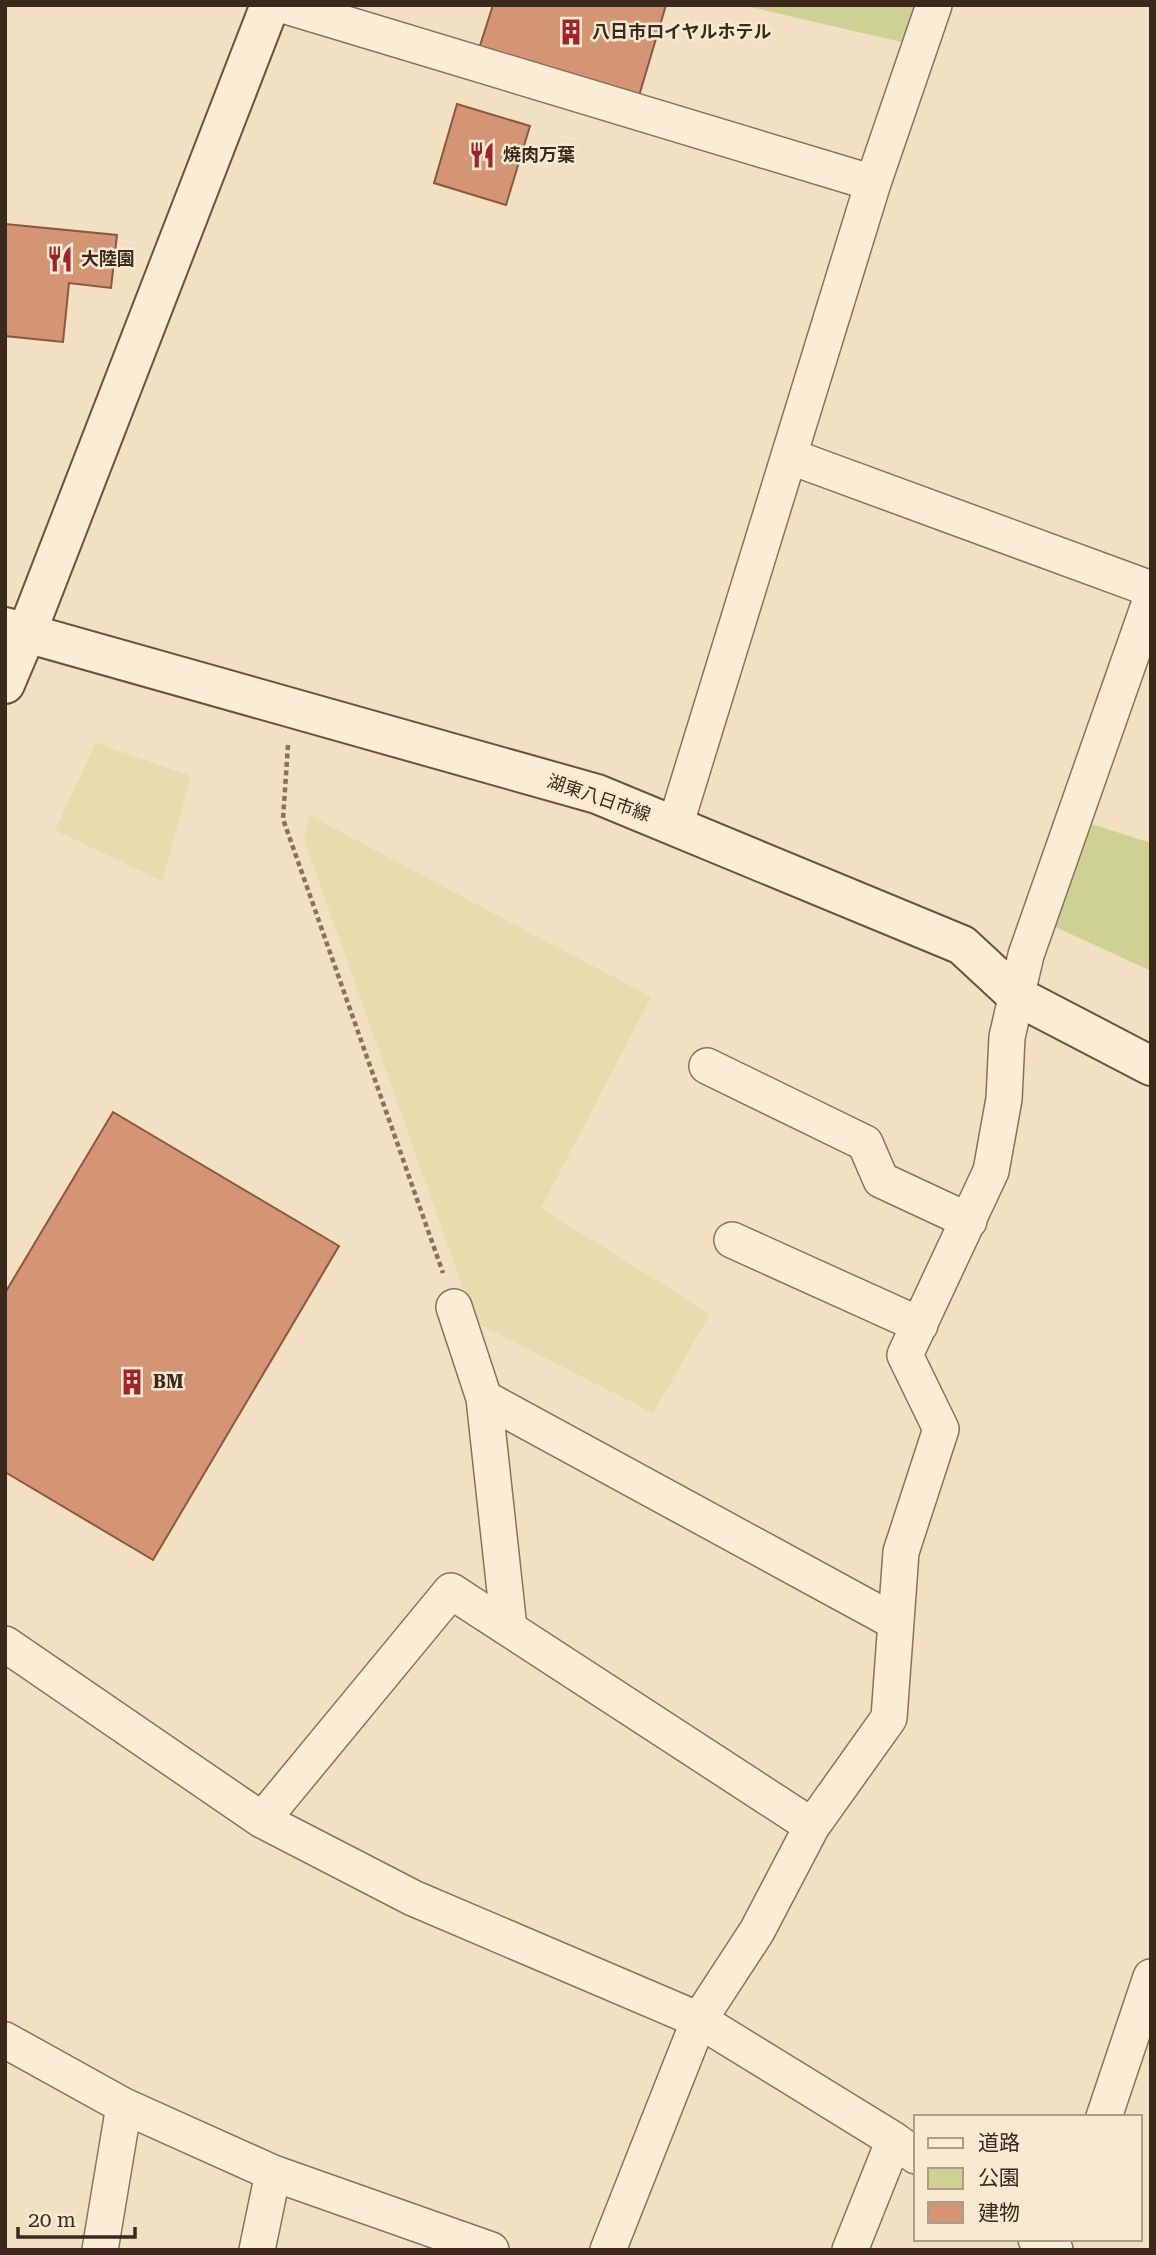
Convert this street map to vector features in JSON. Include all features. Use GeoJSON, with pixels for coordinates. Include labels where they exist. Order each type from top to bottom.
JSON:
{"type":"FeatureCollection","features":[{"type":"Feature","properties":{"kind":"main road"},"geometry":{"type":"LineString","coordinates":[[5,684],[16,630],[271,5]]}},
{"type":"Feature","properties":{"kind":"main road","name":"湖東八日市線"},"geometry":{"type":"LineString","coordinates":[[16,630],[597,793],[962,945],[1017,996],[1151,1066]]}},
{"type":"Feature","properties":{"kind":"street"},"geometry":{"type":"LineString","coordinates":[[283,5],[873,183]]}},
{"type":"Feature","properties":{"kind":"street"},"geometry":{"type":"LineString","coordinates":[[675,826],[873,183],[934,5]]}},
{"type":"Feature","properties":{"kind":"street"},"geometry":{"type":"LineString","coordinates":[[789,456],[1151,589]]}},
{"type":"Feature","properties":{"kind":"street"},"geometry":{"type":"LineString","coordinates":[[608,2250],[699,2020],[757,1931],[812,1826],[889,1718],[901,1552],[941,1429],[905,1355],[992,1171],[1004,1099],[1007,1037],[1026,955],[1148,616]]}},
{"type":"Feature","properties":{"kind":"street"},"geometry":{"type":"LineString","coordinates":[[707,1066],[865,1143],[881,1180],[969,1221]]}},
{"type":"Feature","properties":{"kind":"street"},"geometry":{"type":"LineString","coordinates":[[732,1240],[920,1325]]}},
{"type":"Feature","properties":{"kind":"street"},"geometry":{"type":"LineString","coordinates":[[454,1307],[484,1398],[509,1628]]}},
{"type":"Feature","properties":{"kind":"street"},"geometry":{"type":"LineString","coordinates":[[484,1398],[895,1622]]}},
{"type":"Feature","properties":{"kind":"street"},"geometry":{"type":"LineString","coordinates":[[262,1820],[450,1591],[812,1826]]}},
{"type":"Feature","properties":{"kind":"street"},"geometry":{"type":"LineString","coordinates":[[5,1644],[262,1820],[413,1898],[699,2020],[905,2148],[850,2250]]}},
{"type":"Feature","properties":{"kind":"street"},"geometry":{"type":"LineString","coordinates":[[1105,2115],[1151,1977]]}},
{"type":"Feature","properties":{"kind":"street"},"geometry":{"type":"LineString","coordinates":[[5,2040],[124,2106],[273,2173],[491,2250]]}},
{"type":"Feature","properties":{"kind":"street"},"geometry":{"type":"LineString","coordinates":[[100,2250],[124,2106]]}},
{"type":"Feature","properties":{"kind":"street"},"geometry":{"type":"LineString","coordinates":[[257,2250],[273,2173]]}},
{"type":"Feature","properties":{"kind":"street"},"geometry":{"type":"LineString","coordinates":[[1040,2241],[1057,2250]]}},
{"type":"Feature","properties":{"kind":"path"},"geometry":{"type":"LineString","coordinates":[[288,743],[284,819],[454,1307]]}},
{"type":"Feature","properties":{"kind":"shaded area"},"geometry":{"type":"Polygon","coordinates":[[[96,743],[191,776],[162,881],[55,830],[96,743]]]}},
{"type":"Feature","properties":{"kind":"shaded area"},"geometry":{"type":"Polygon","coordinates":[[[309,815],[651,997],[541,1208],[710,1314],[653,1413],[475,1322],[304,839],[309,815]]]}},
{"type":"Feature","properties":{"kind":"green space"},"geometry":{"type":"Polygon","coordinates":[[[742,5],[923,5],[910,44],[742,5]]]}},
{"type":"Feature","properties":{"kind":"green space"},"geometry":{"type":"Polygon","coordinates":[[[1085,822],[1151,843],[1151,971],[1047,923],[1085,822]]]}},
{"type":"Feature","properties":{"kind":"building","name":"八日市ロイヤルホテル"},"geometry":{"type":"Polygon","coordinates":[[[493,5],[666,5],[636,106],[476,58],[493,5]]]}},
{"type":"Feature","properties":{"kind":"building","name":"焼肉万葉"},"geometry":{"type":"Polygon","coordinates":[[[457,104],[530,126],[506,205],[434,183],[457,104]]]}},
{"type":"Feature","properties":{"kind":"building","name":"大陸園"},"geometry":{"type":"Polygon","coordinates":[[[5,224],[117,235],[111,288],[69,283],[63,342],[5,336],[5,224]]]}},
{"type":"Feature","properties":{"kind":"building","name":"BM"},"geometry":{"type":"Polygon","coordinates":[[[113,1112],[339,1246],[153,1560],[5,1472],[5,1293],[113,1112]]]}},
{"type":"Feature","properties":{"kind":"place","name":"八日市ロイヤルホテル"},"geometry":{"type":"Point","coordinates":[571,32]}},
{"type":"Feature","properties":{"kind":"place","name":"焼肉万葉"},"geometry":{"type":"Point","coordinates":[482,155]}},
{"type":"Feature","properties":{"kind":"place","name":"大陸園"},"geometry":{"type":"Point","coordinates":[60,259]}},
{"type":"Feature","properties":{"kind":"place","name":"BM"},"geometry":{"type":"Point","coordinates":[132,1382]}}]}
